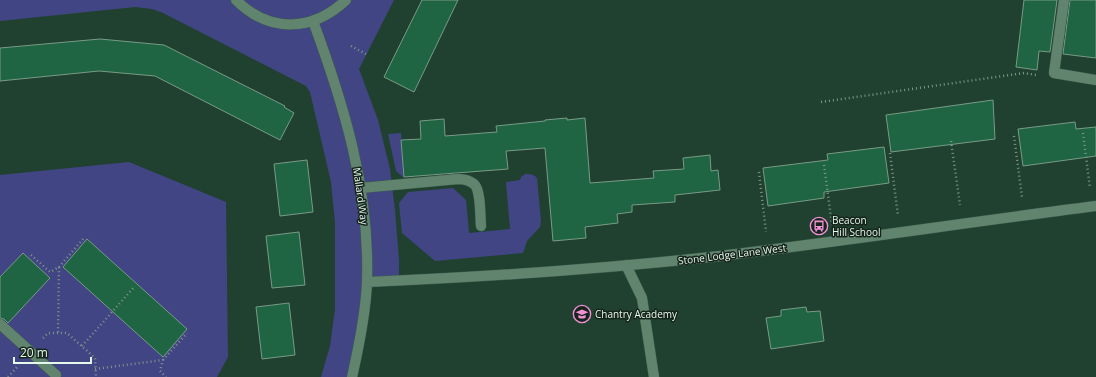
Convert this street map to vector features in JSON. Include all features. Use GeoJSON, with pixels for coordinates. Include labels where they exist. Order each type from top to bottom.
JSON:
{"type":"FeatureCollection","features":[{"type":"Feature","properties":{"kind":"street"},"geometry":{"type":"LineString","coordinates":[[236,0],[244,7],[265,20],[289,24],[313,21],[331,12],[346,0]]}},
{"type":"Feature","properties":{"kind":"street"},"geometry":{"type":"LineString","coordinates":[[1064,0],[1054,73],[1096,80]]}},
{"type":"Feature","properties":{"kind":"street","name":"Mallard Way"},"geometry":{"type":"LineString","coordinates":[[313,21],[335,84],[354,150],[361,188],[366,241],[367,282],[364,316],[352,377]]}},
{"type":"Feature","properties":{"kind":"street"},"geometry":{"type":"LineString","coordinates":[[361,188],[468,180],[474,184],[477,189],[481,226]]}},
{"type":"Feature","properties":{"kind":"street","name":"Stone Lodge Lane West"},"geometry":{"type":"LineString","coordinates":[[367,282],[626,265],[768,250],[1094,207]]}},
{"type":"Feature","properties":{"kind":"street"},"geometry":{"type":"LineString","coordinates":[[626,265],[642,298],[654,377]]}},
{"type":"Feature","properties":{"kind":"street"},"geometry":{"type":"LineString","coordinates":[[0,324],[56,376]]}},
{"type":"Feature","properties":{"kind":"path"},"geometry":{"type":"LineString","coordinates":[[351,46],[366,54]]}},
{"type":"Feature","properties":{"kind":"path"},"geometry":{"type":"LineString","coordinates":[[821,102],[1024,73],[1038,75],[1054,73]]}},
{"type":"Feature","properties":{"kind":"path"},"geometry":{"type":"LineString","coordinates":[[1083,132],[1094,207]]}},
{"type":"Feature","properties":{"kind":"path"},"geometry":{"type":"LineString","coordinates":[[1014,136],[1025,216]]}},
{"type":"Feature","properties":{"kind":"path"},"geometry":{"type":"LineString","coordinates":[[951,142],[962,224]]}},
{"type":"Feature","properties":{"kind":"path"},"geometry":{"type":"LineString","coordinates":[[890,153],[900,232]]}},
{"type":"Feature","properties":{"kind":"path"},"geometry":{"type":"LineString","coordinates":[[824,165],[834,241]]}},
{"type":"Feature","properties":{"kind":"path"},"geometry":{"type":"LineString","coordinates":[[759,172],[768,250]]}},
{"type":"Feature","properties":{"kind":"path"},"geometry":{"type":"LineString","coordinates":[[31,255],[50,272],[59,268],[84,238]]}},
{"type":"Feature","properties":{"kind":"path"},"geometry":{"type":"LineString","coordinates":[[58,333],[59,268]]}},
{"type":"Feature","properties":{"kind":"path"},"geometry":{"type":"LineString","coordinates":[[82,346],[135,286]]}},
{"type":"Feature","properties":{"kind":"path"},"geometry":{"type":"LineString","coordinates":[[166,377],[160,371],[163,360],[187,333]]}},
{"type":"Feature","properties":{"kind":"path"},"geometry":{"type":"LineString","coordinates":[[96,369],[163,360]]}},
{"type":"Feature","properties":{"kind":"shaded area"},"geometry":{"type":"Polygon","coordinates":[[[0,0],[394,0],[359,69],[378,120],[390,169],[395,210],[399,281],[367,282],[352,377],[321,377],[330,346],[335,309],[335,223],[331,182],[310,92],[306,86],[163,13],[152,9],[135,7],[0,21],[0,0]]]}},
{"type":"Feature","properties":{"kind":"shaded area"},"geometry":{"type":"Polygon","coordinates":[[[401,133],[404,178],[396,171],[388,134],[401,133]]]}},
{"type":"Feature","properties":{"kind":"shaded area"},"geometry":{"type":"Polygon","coordinates":[[[129,162],[226,202],[228,357],[217,377],[0,377],[0,175],[129,162]]]}},
{"type":"Feature","properties":{"kind":"shaded area"},"geometry":{"type":"Polygon","coordinates":[[[525,174],[533,175],[537,178],[541,221],[540,227],[527,241],[523,253],[435,261],[402,233],[399,203],[408,192],[453,188],[466,200],[469,233],[510,229],[506,182],[520,180],[525,174]]]}},
{"type":"Feature","properties":{"kind":"building"},"geometry":{"type":"Polygon","coordinates":[[[422,0],[458,0],[414,92],[384,77],[422,0]]]}},
{"type":"Feature","properties":{"kind":"building"},"geometry":{"type":"Polygon","coordinates":[[[1024,0],[1057,0],[1050,52],[1039,51],[1037,70],[1016,67],[1024,0]]]}},
{"type":"Feature","properties":{"kind":"building"},"geometry":{"type":"Polygon","coordinates":[[[1070,0],[1096,0],[1096,58],[1063,54],[1070,0]]]}},
{"type":"Feature","properties":{"kind":"building"},"geometry":{"type":"Polygon","coordinates":[[[100,39],[164,45],[285,106],[284,107],[294,113],[280,140],[155,76],[99,71],[0,81],[0,48],[100,39]]]}},
{"type":"Feature","properties":{"kind":"building"},"geometry":{"type":"Polygon","coordinates":[[[993,100],[995,139],[891,152],[886,115],[993,100]]]}},
{"type":"Feature","properties":{"kind":"building"},"geometry":{"type":"Polygon","coordinates":[[[567,118],[567,120],[585,118],[590,183],[654,178],[653,171],[684,169],[683,158],[710,155],[711,171],[718,170],[720,190],[675,195],[675,202],[632,205],[632,212],[617,214],[618,223],[585,227],[586,238],[553,241],[545,148],[506,151],[508,169],[404,177],[401,140],[421,139],[420,121],[444,119],[445,136],[497,132],[496,126],[567,118]]]}},
{"type":"Feature","properties":{"kind":"building"},"geometry":{"type":"Polygon","coordinates":[[[1075,122],[1076,129],[1096,127],[1096,156],[1023,166],[1018,129],[1075,122]]]}},
{"type":"Feature","properties":{"kind":"building"},"geometry":{"type":"Polygon","coordinates":[[[884,147],[889,183],[824,192],[824,198],[768,206],[763,168],[828,160],[827,154],[884,147]]]}},
{"type":"Feature","properties":{"kind":"building"},"geometry":{"type":"Polygon","coordinates":[[[307,160],[313,212],[280,216],[274,164],[307,160]]]}},
{"type":"Feature","properties":{"kind":"building"},"geometry":{"type":"Polygon","coordinates":[[[299,232],[305,285],[272,288],[266,236],[299,232]]]}},
{"type":"Feature","properties":{"kind":"building"},"geometry":{"type":"Polygon","coordinates":[[[87,239],[187,329],[163,357],[63,267],[87,239]]]}},
{"type":"Feature","properties":{"kind":"building"},"geometry":{"type":"Polygon","coordinates":[[[23,253],[50,278],[8,323],[4,319],[0,318],[0,277],[23,253]]]}},
{"type":"Feature","properties":{"kind":"building"},"geometry":{"type":"Polygon","coordinates":[[[289,303],[295,355],[262,359],[256,307],[289,303]]]}},
{"type":"Feature","properties":{"kind":"building"},"geometry":{"type":"Polygon","coordinates":[[[806,307],[807,312],[820,311],[824,341],[771,349],[766,318],[781,316],[781,310],[806,307]]]}},
{"type":"Feature","properties":{"kind":"place","name":"Beacon Hill School"},"geometry":{"type":"Point","coordinates":[819,226]}},
{"type":"Feature","properties":{"kind":"place","name":"Chantry Academy"},"geometry":{"type":"Point","coordinates":[582,314]}}]}
